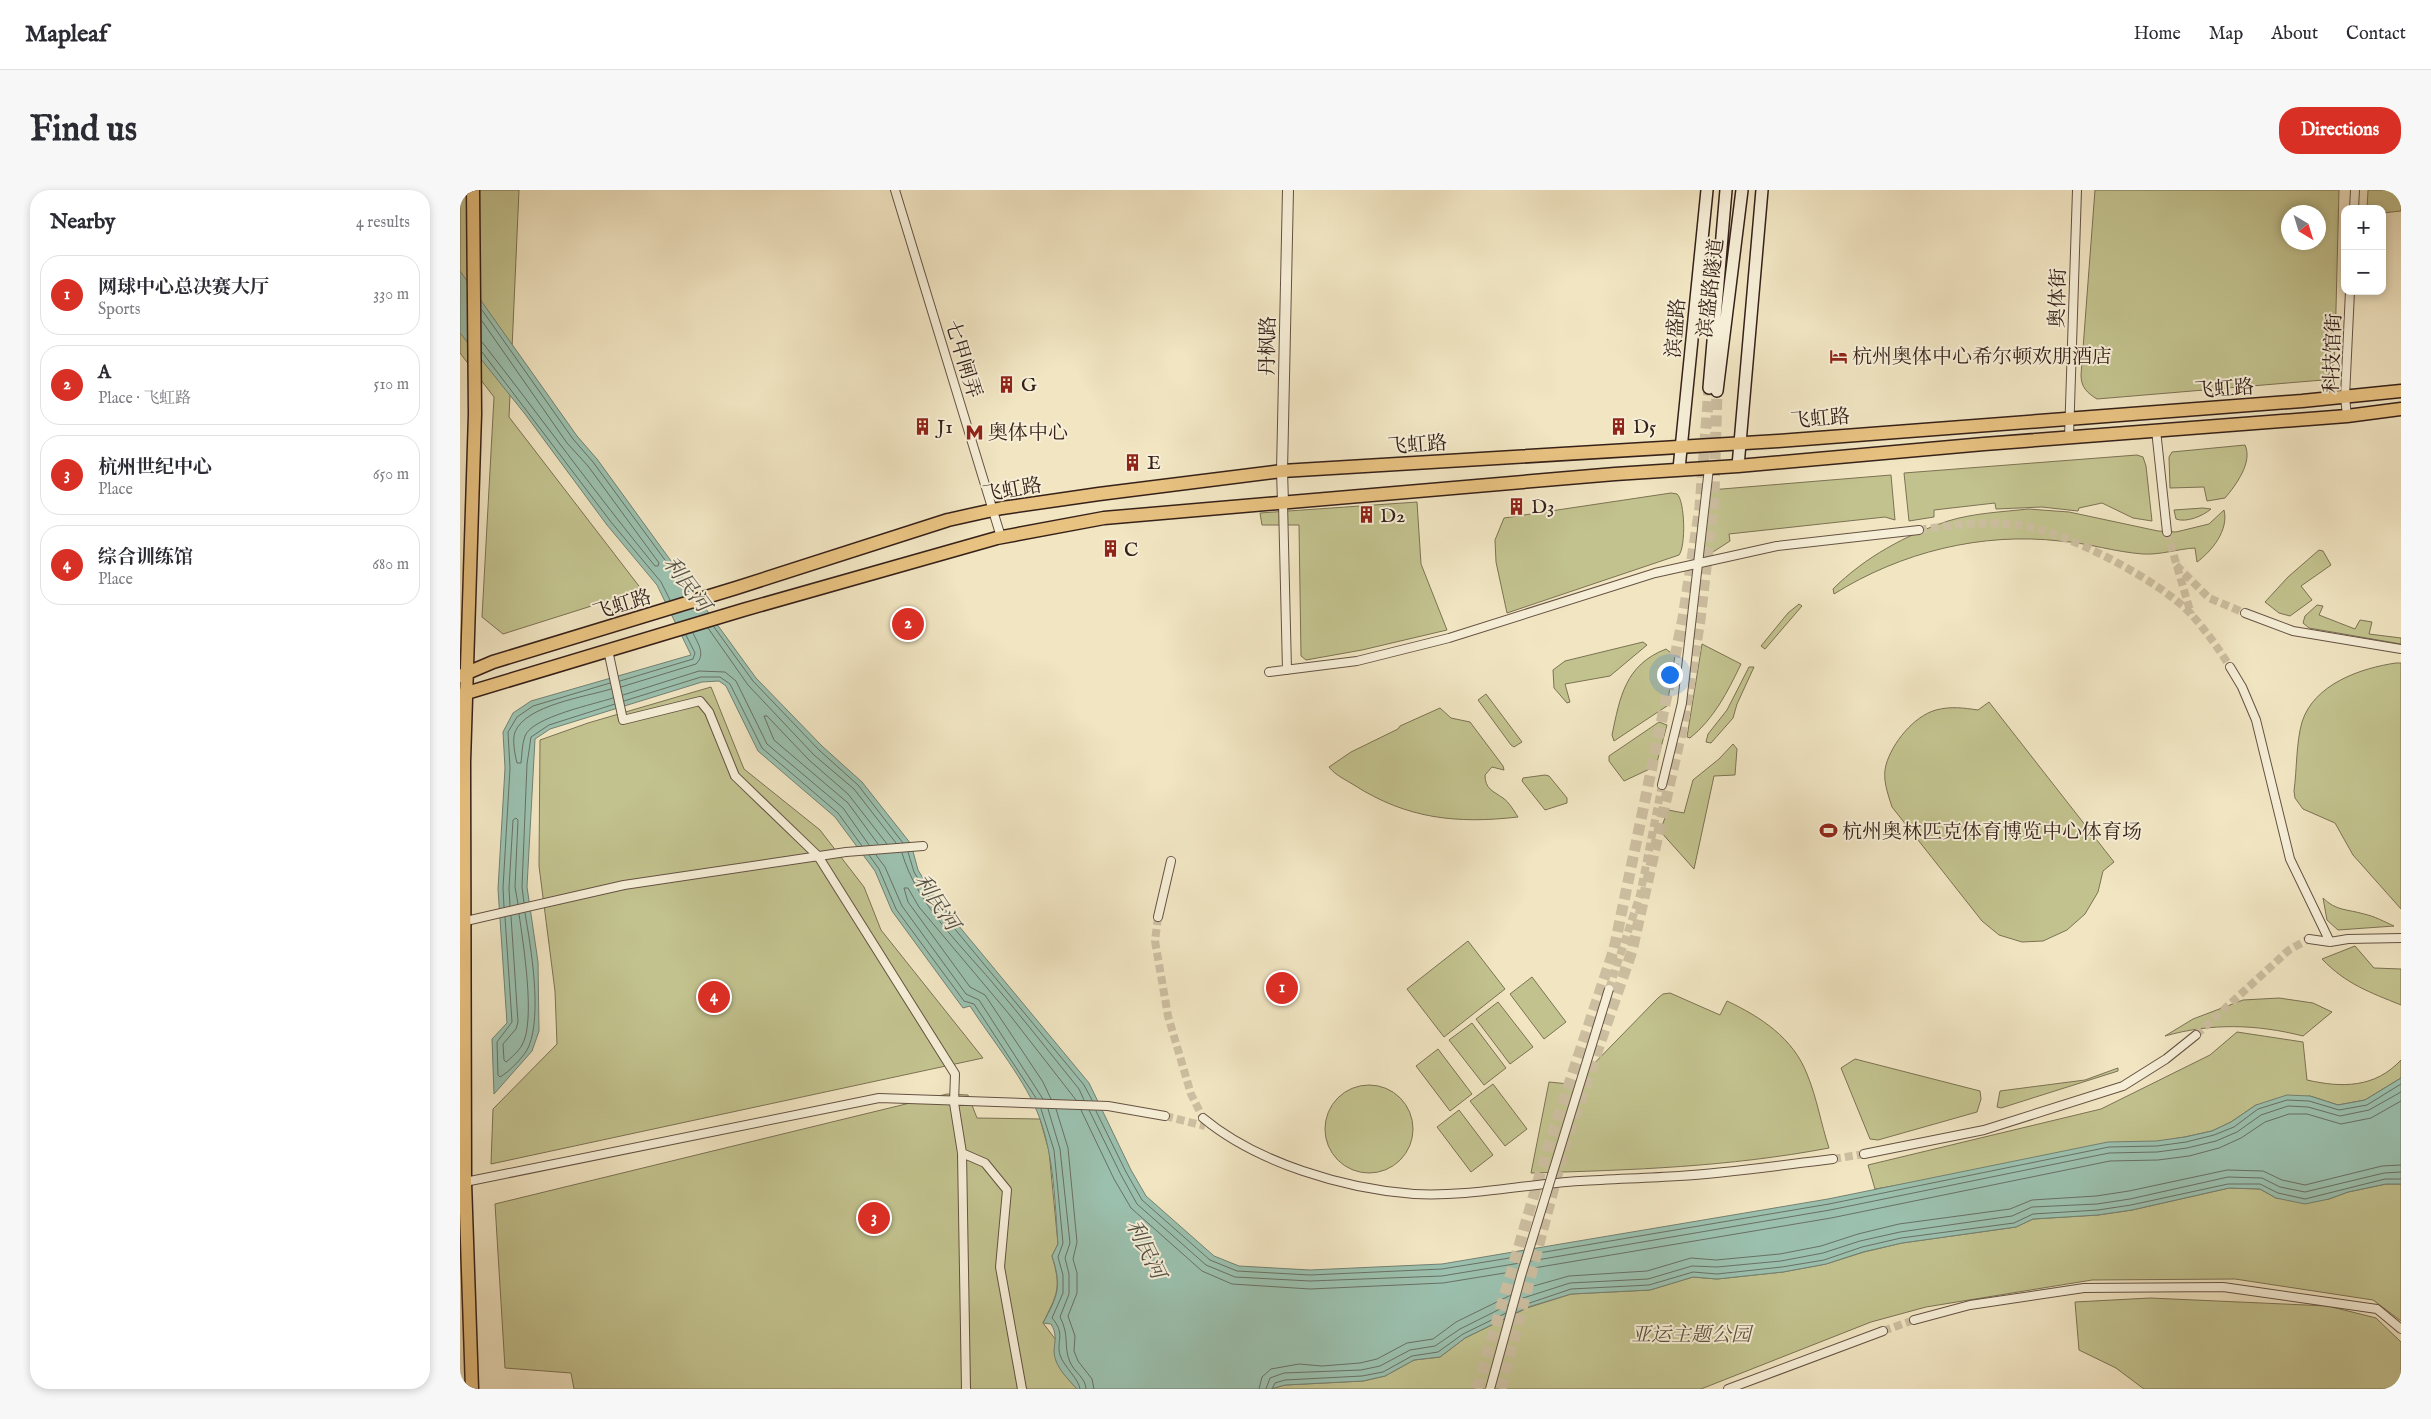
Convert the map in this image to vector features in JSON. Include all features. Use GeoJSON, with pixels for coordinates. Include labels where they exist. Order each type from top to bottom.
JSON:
{"type":"FeatureCollection","features":[{"type":"Feature","properties":{"kind":"main road"},"geometry":{"type":"LineString","coordinates":[[472,1389],[466,1182],[466,921],[463,674],[475,414],[472,268],[473,190]]}},
{"type":"Feature","properties":{"kind":"main road","name":"滨盛路"},"geometry":{"type":"LineString","coordinates":[[1680,470],[1680,445],[1707,190]]}},
{"type":"Feature","properties":{"kind":"main road","name":"滨盛路隧道"},"geometry":{"type":"LineString","coordinates":[[1726,190],[1713,390],[1742,190]]}},
{"type":"Feature","properties":{"kind":"main road"},"geometry":{"type":"LineString","coordinates":[[1738,466],[1742,442],[1746,357],[1762,190]]}},
{"type":"Feature","properties":{"kind":"main road","name":"飞虹路"},"geometry":{"type":"LineString","coordinates":[[463,674],[493,662],[736,588],[948,520],[994,510],[1099,494],[1282,471],[1742,442],[2069,418],[2401,390]]}},
{"type":"Feature","properties":{"kind":"main road","name":"飞虹路"},"geometry":{"type":"LineString","coordinates":[[463,694],[743,610],[1001,537],[1104,518],[2068,437],[2348,416],[2401,409]]}},
{"type":"Feature","properties":{"kind":"street","name":"七甲闸弄"},"geometry":{"type":"LineString","coordinates":[[895,190],[1001,537]]}},
{"type":"Feature","properties":{"kind":"street","name":"丹枫路"},"geometry":{"type":"LineString","coordinates":[[1283,503],[1282,471],[1288,190]]}},
{"type":"Feature","properties":{"kind":"street","name":"奥体街"},"geometry":{"type":"LineString","coordinates":[[2068,437],[2077,190]]}},
{"type":"Feature","properties":{"kind":"street"},"geometry":{"type":"LineString","coordinates":[[2354,205],[2355,190]]}},
{"type":"Feature","properties":{"kind":"street","name":"科技馆街"},"geometry":{"type":"LineString","coordinates":[[2348,416],[2346,396],[2350,295]]}},
{"type":"Feature","properties":{"kind":"street"},"geometry":{"type":"LineString","coordinates":[[2156,430],[2167,532]]}},
{"type":"Feature","properties":{"kind":"street"},"geometry":{"type":"LineString","coordinates":[[1662,785],[1682,703],[1708,468]]}},
{"type":"Feature","properties":{"kind":"street"},"geometry":{"type":"LineString","coordinates":[[1283,503],[1287,670]]}},
{"type":"Feature","properties":{"kind":"street"},"geometry":{"type":"LineString","coordinates":[[1269,672],[1356,661],[1412,647],[1655,573],[1777,546],[1919,530]]}},
{"type":"Feature","properties":{"kind":"street"},"geometry":{"type":"LineString","coordinates":[[2245,613],[2292,631],[2401,649]]}},
{"type":"Feature","properties":{"kind":"street"},"geometry":{"type":"LineString","coordinates":[[608,650],[623,720],[700,701],[709,712],[735,776],[818,856],[955,1074],[954,1102],[962,1153],[966,1389]]}},
{"type":"Feature","properties":{"kind":"street"},"geometry":{"type":"LineString","coordinates":[[2230,667],[2242,687],[2256,720],[2290,858],[2330,942]]}},
{"type":"Feature","properties":{"kind":"street"},"geometry":{"type":"LineString","coordinates":[[466,921],[624,885],[846,852],[923,846]]}},
{"type":"Feature","properties":{"kind":"street"},"geometry":{"type":"LineString","coordinates":[[1158,917],[1171,861]]}},
{"type":"Feature","properties":{"kind":"street"},"geometry":{"type":"LineString","coordinates":[[2309,939],[2330,942],[2348,939],[2401,938]]}},
{"type":"Feature","properties":{"kind":"street"},"geometry":{"type":"LineString","coordinates":[[1490,1389],[1521,1276],[1610,989]]}},
{"type":"Feature","properties":{"kind":"street"},"geometry":{"type":"LineString","coordinates":[[1864,1154],[1984,1130],[2123,1086],[2166,1059],[2196,1035]]}},
{"type":"Feature","properties":{"kind":"street"},"geometry":{"type":"LineString","coordinates":[[466,1182],[879,1098],[1108,1106],[1165,1116]]}},
{"type":"Feature","properties":{"kind":"street"},"geometry":{"type":"LineString","coordinates":[[1204,1122],[1245,1146],[1280,1163],[1328,1178],[1377,1189],[1415,1194],[1453,1193],[1579,1181],[1680,1176],[1833,1159]]}},
{"type":"Feature","properties":{"kind":"street"},"geometry":{"type":"LineString","coordinates":[[962,1153],[985,1163],[1007,1190],[1000,1267],[1022,1389]]}},
{"type":"Feature","properties":{"kind":"street"},"geometry":{"type":"LineString","coordinates":[[1914,1320],[1970,1305],[2084,1288],[2223,1287],[2377,1309],[2401,1329]]}},
{"type":"Feature","properties":{"kind":"street"},"geometry":{"type":"LineString","coordinates":[[1728,1389],[1883,1331]]}},
{"type":"Feature","properties":{"kind":"green space"},"geometry":{"type":"Polygon","coordinates":[[[460,190],[519,190],[509,417],[642,590],[503,634],[482,617],[494,397],[460,353],[460,190]]]}},
{"type":"Feature","properties":{"kind":"green space"},"geometry":{"type":"Polygon","coordinates":[[[2095,190],[2339,190],[2335,353],[2334,362],[2327,377],[2323,380],[2097,399],[2085,389],[2081,375],[2095,190]]]}},
{"type":"Feature","properties":{"kind":"green space"},"geometry":{"type":"Polygon","coordinates":[[[2368,190],[2401,190],[2401,211],[2386,213],[2386,205],[2367,205],[2368,190]]]}},
{"type":"Feature","properties":{"kind":"green space"},"geometry":{"type":"Polygon","coordinates":[[[2245,445],[2247,459],[2245,466],[2234,487],[2225,498],[2207,501],[2204,487],[2170,488],[2169,457],[2172,452],[2245,445]]]}},
{"type":"Feature","properties":{"kind":"green space"},"geometry":{"type":"Polygon","coordinates":[[[2137,455],[2143,457],[2146,466],[2152,521],[2133,518],[2102,503],[2079,508],[2078,511],[2042,507],[1996,509],[1995,503],[1934,510],[1934,517],[1909,521],[1904,473],[2137,455]]]}},
{"type":"Feature","properties":{"kind":"green space"},"geometry":{"type":"Polygon","coordinates":[[[1891,475],[1895,520],[1885,517],[1729,534],[1730,541],[1713,552],[1703,546],[1710,490],[1891,475]]]}},
{"type":"Feature","properties":{"kind":"green space"},"geometry":{"type":"Polygon","coordinates":[[[1671,493],[1677,494],[1682,505],[1684,534],[1679,555],[1507,613],[1496,562],[1495,540],[1504,518],[1671,493]]]}},
{"type":"Feature","properties":{"kind":"green space"},"geometry":{"type":"Polygon","coordinates":[[[1417,502],[1421,564],[1447,630],[1362,650],[1306,660],[1301,656],[1299,525],[1262,525],[1260,513],[1417,502]]]}},
{"type":"Feature","properties":{"kind":"green space"},"geometry":{"type":"Polygon","coordinates":[[[2028,509],[2069,512],[2158,531],[2176,532],[2209,524],[2224,510],[2225,518],[2222,532],[2218,539],[2197,562],[2195,548],[2143,554],[2070,542],[2031,539],[2001,540],[1943,548],[1914,556],[1860,579],[1834,594],[1833,589],[1845,577],[1872,557],[1917,533],[1958,518],[2028,509]]]}},
{"type":"Feature","properties":{"kind":"green space"},"geometry":{"type":"Polygon","coordinates":[[[2211,509],[2194,518],[2176,519],[2174,510],[2211,509]]]}},
{"type":"Feature","properties":{"kind":"green space"},"geometry":{"type":"Polygon","coordinates":[[[2319,550],[2323,551],[2331,565],[2301,586],[2312,600],[2290,616],[2279,613],[2265,602],[2288,577],[2319,550]]]}},
{"type":"Feature","properties":{"kind":"green space"},"geometry":{"type":"Polygon","coordinates":[[[1799,604],[1802,606],[1765,649],[1761,646],[1788,613],[1799,604]]]}},
{"type":"Feature","properties":{"kind":"green space"},"geometry":{"type":"Polygon","coordinates":[[[2317,605],[2323,606],[2319,615],[2355,629],[2360,620],[2372,622],[2369,634],[2401,638],[2401,644],[2309,628],[2303,623],[2305,616],[2317,605]]]}},
{"type":"Feature","properties":{"kind":"green space"},"geometry":{"type":"Polygon","coordinates":[[[1643,642],[1647,645],[1610,676],[1565,684],[1570,702],[1567,703],[1554,688],[1553,670],[1565,661],[1643,642]]]}},
{"type":"Feature","properties":{"kind":"green space"},"geometry":{"type":"Polygon","coordinates":[[[1702,644],[1741,664],[1713,713],[1690,738],[1687,737],[1702,644]]]}},
{"type":"Feature","properties":{"kind":"green space"},"geometry":{"type":"Polygon","coordinates":[[[1666,649],[1675,656],[1667,706],[1614,741],[1612,735],[1618,708],[1633,673],[1652,656],[1666,649]]]}},
{"type":"Feature","properties":{"kind":"green space"},"geometry":{"type":"Polygon","coordinates":[[[2401,663],[2401,909],[2353,855],[2335,823],[2303,809],[2295,798],[2294,791],[2300,730],[2308,709],[2317,697],[2340,680],[2368,669],[2401,663]]]}},
{"type":"Feature","properties":{"kind":"green space"},"geometry":{"type":"Polygon","coordinates":[[[1749,667],[1754,667],[1737,704],[1733,718],[1711,743],[1706,742],[1708,734],[1727,710],[1749,667]]]}},
{"type":"Feature","properties":{"kind":"green space"},"geometry":{"type":"Polygon","coordinates":[[[711,687],[744,769],[820,830],[864,887],[881,930],[983,1058],[491,1164],[493,1109],[557,1044],[555,991],[539,866],[540,740],[588,723],[711,687]]]}},
{"type":"Feature","properties":{"kind":"green space"},"geometry":{"type":"Polygon","coordinates":[[[1486,694],[1522,742],[1514,747],[1511,745],[1478,700],[1486,694]]]}},
{"type":"Feature","properties":{"kind":"green space"},"geometry":{"type":"Polygon","coordinates":[[[1989,702],[2114,862],[2103,871],[2098,892],[2085,914],[2067,930],[2043,941],[2022,942],[1999,935],[1982,921],[1892,807],[1886,786],[1885,770],[1889,757],[1893,748],[1912,724],[1936,710],[1963,708],[1978,710],[1989,702]]]}},
{"type":"Feature","properties":{"kind":"green space"},"geometry":{"type":"Polygon","coordinates":[[[1440,708],[1451,718],[1470,722],[1503,766],[1504,770],[1492,767],[1485,775],[1486,784],[1507,802],[1518,817],[1474,820],[1453,819],[1413,812],[1374,796],[1341,777],[1329,767],[1351,752],[1398,729],[1400,726],[1440,708]]]}},
{"type":"Feature","properties":{"kind":"green space"},"geometry":{"type":"Polygon","coordinates":[[[1659,722],[1667,725],[1656,766],[1624,781],[1609,761],[1609,756],[1659,722]]]}},
{"type":"Feature","properties":{"kind":"green space"},"geometry":{"type":"Polygon","coordinates":[[[1733,744],[1737,749],[1735,775],[1714,776],[1694,869],[1660,831],[1668,810],[1684,813],[1693,780],[1719,759],[1733,744]]]}},
{"type":"Feature","properties":{"kind":"green space"},"geometry":{"type":"Polygon","coordinates":[[[1549,776],[1567,798],[1567,803],[1545,810],[1522,781],[1523,778],[1549,776]]]}},
{"type":"Feature","properties":{"kind":"green space"},"geometry":{"type":"Polygon","coordinates":[[[2323,898],[2337,907],[2372,916],[2394,926],[2338,930],[2327,920],[2323,898]]]}},
{"type":"Feature","properties":{"kind":"green space"},"geometry":{"type":"Polygon","coordinates":[[[1468,941],[1505,989],[1444,1037],[1407,989],[1468,941]]]}},
{"type":"Feature","properties":{"kind":"green space"},"geometry":{"type":"Polygon","coordinates":[[[2355,946],[2374,968],[2401,969],[2401,1005],[2349,981],[2322,959],[2355,946]]]}},
{"type":"Feature","properties":{"kind":"green space"},"geometry":{"type":"Polygon","coordinates":[[[1532,977],[1566,1022],[1544,1039],[1510,994],[1532,977]]]}},
{"type":"Feature","properties":{"kind":"green space"},"geometry":{"type":"Polygon","coordinates":[[[1670,993],[1720,1015],[1727,1001],[1752,1014],[1785,1039],[1801,1061],[1807,1074],[1814,1092],[1829,1148],[1754,1160],[1643,1169],[1531,1173],[1549,1082],[1569,1084],[1578,1080],[1658,998],[1663,994],[1670,993]]]}},
{"type":"Feature","properties":{"kind":"green space"},"geometry":{"type":"Polygon","coordinates":[[[2279,998],[2313,1003],[2332,1012],[2303,1036],[2251,1027],[2216,1027],[2165,1036],[2193,1019],[2243,1000],[2279,998]]]}},
{"type":"Feature","properties":{"kind":"green space"},"geometry":{"type":"Polygon","coordinates":[[[1498,1002],[1533,1047],[1510,1064],[1476,1019],[1498,1002]]]}},
{"type":"Feature","properties":{"kind":"green space"},"geometry":{"type":"Polygon","coordinates":[[[1472,1023],[1506,1068],[1484,1085],[1449,1040],[1472,1023]]]}},
{"type":"Feature","properties":{"kind":"green space"},"geometry":{"type":"Polygon","coordinates":[[[2237,1032],[2303,1042],[2307,1080],[2345,1085],[2357,1084],[2380,1076],[2401,1060],[2401,1078],[2365,1100],[2338,1105],[2310,1096],[2256,1105],[2231,1122],[2212,1131],[2185,1137],[1875,1189],[1868,1165],[2101,1109],[2210,1055],[2237,1032]]]}},
{"type":"Feature","properties":{"kind":"green space"},"geometry":{"type":"Polygon","coordinates":[[[1438,1049],[1472,1094],[1450,1111],[1416,1066],[1438,1049]]]}},
{"type":"Feature","properties":{"kind":"green space"},"geometry":{"type":"Polygon","coordinates":[[[1855,1059],[1980,1091],[1981,1099],[1977,1112],[1878,1140],[1870,1139],[1841,1068],[1855,1059]]]}},
{"type":"Feature","properties":{"kind":"green space"},"geometry":{"type":"Polygon","coordinates":[[[2118,1068],[2118,1071],[2001,1108],[1997,1107],[2000,1091],[2085,1080],[2118,1068]]]}},
{"type":"Feature","properties":{"kind":"green space"},"geometry":{"type":"Polygon","coordinates":[[[1493,1084],[1527,1129],[1505,1146],[1470,1101],[1493,1084]]]}},
{"type":"Feature","properties":{"kind":"green space"},"geometry":{"type":"Polygon","coordinates":[[[1369,1085],[1386,1089],[1400,1098],[1409,1112],[1413,1129],[1409,1146],[1400,1160],[1386,1169],[1369,1173],[1352,1169],[1338,1160],[1329,1146],[1325,1129],[1329,1112],[1338,1098],[1352,1089],[1369,1085]]]}},
{"type":"Feature","properties":{"kind":"green space"},"geometry":{"type":"Polygon","coordinates":[[[947,1094],[968,1095],[977,1118],[1040,1119],[1049,1151],[1058,1244],[1052,1256],[1057,1276],[1055,1298],[1043,1323],[1056,1340],[1056,1354],[1060,1366],[1067,1378],[1077,1389],[574,1389],[571,1373],[505,1368],[495,1204],[947,1094]]]}},
{"type":"Feature","properties":{"kind":"green space"},"geometry":{"type":"Polygon","coordinates":[[[1459,1110],[1493,1155],[1471,1172],[1437,1127],[1459,1110]]]}},
{"type":"Feature","properties":{"kind":"green space","name":"亚运主题公园"},"geometry":{"type":"Polygon","coordinates":[[[2386,1184],[2401,1184],[2401,1321],[2373,1300],[2235,1279],[2092,1280],[1926,1307],[1871,1322],[1701,1389],[1271,1389],[1285,1385],[1363,1381],[1385,1376],[1414,1360],[1440,1357],[1465,1338],[1527,1308],[1571,1294],[1650,1290],[1693,1277],[1717,1279],[1783,1272],[1826,1264],[1902,1243],[2016,1227],[2033,1219],[2098,1215],[2132,1210],[2229,1188],[2260,1189],[2276,1198],[2329,1199],[2348,1192],[2386,1184]]]}},
{"type":"Feature","properties":{"kind":"green space"},"geometry":{"type":"Polygon","coordinates":[[[2150,1298],[2328,1306],[2376,1318],[2401,1342],[2401,1389],[2144,1389],[2116,1368],[2079,1350],[2075,1302],[2150,1298]]]}},
{"type":"Feature","properties":{"kind":"water","name":"利民河"},"geometry":{"type":"Polygon","coordinates":[[[460,271],[577,436],[597,459],[756,678],[822,746],[862,782],[911,844],[918,870],[934,896],[1089,1083],[1131,1170],[1146,1196],[1214,1256],[1239,1266],[1310,1270],[1442,1264],[1828,1199],[2108,1142],[2156,1141],[2185,1137],[2212,1131],[2231,1122],[2256,1105],[2287,1095],[2310,1096],[2338,1105],[2365,1100],[2401,1078],[2401,1184],[2386,1184],[2305,1204],[2276,1198],[2260,1189],[2229,1188],[2132,1210],[2098,1215],[2033,1219],[2016,1227],[1902,1243],[1863,1252],[1826,1264],[1783,1272],[1717,1279],[1693,1277],[1650,1290],[1571,1294],[1528,1307],[1465,1338],[1440,1357],[1414,1360],[1385,1376],[1363,1381],[1285,1385],[1271,1389],[1077,1389],[1056,1362],[1054,1351],[1055,1334],[1051,1324],[1043,1323],[1055,1298],[1058,1283],[1052,1256],[1058,1244],[1055,1197],[1045,1134],[1027,1091],[970,1006],[963,1008],[892,911],[875,871],[835,817],[758,751],[726,686],[719,681],[702,682],[550,729],[535,739],[527,887],[538,962],[539,1031],[532,1051],[494,1094],[492,1039],[507,1023],[498,889],[505,768],[503,732],[513,713],[531,701],[691,655],[657,585],[607,525],[525,414],[460,333],[460,271]]]}},
{"type":"Feature","properties":{"kind":"tunnel"},"geometry":{"type":"LineString","coordinates":[[1477,1389],[1548,1147],[1614,949],[1683,618],[1700,507],[1709,388]]}},
{"type":"Feature","properties":{"kind":"tunnel"},"geometry":{"type":"LineString","coordinates":[[1501,1389],[1565,1145],[1632,951],[1682,729],[1700,620],[1714,498],[1717,391]]}},
{"type":"Feature","properties":{"kind":"tunnel"},"geometry":{"type":"LineString","coordinates":[[1919,530],[1968,524],[2018,525],[2060,536],[2085,547],[2135,573],[2178,602],[2202,627],[2230,667]]}},
{"type":"Feature","properties":{"kind":"tunnel"},"geometry":{"type":"LineString","coordinates":[[2167,532],[2191,614]]}},
{"type":"Feature","properties":{"kind":"tunnel"},"geometry":{"type":"LineString","coordinates":[[2176,565],[2209,598],[2245,613]]}},
{"type":"Feature","properties":{"kind":"tunnel"},"geometry":{"type":"LineString","coordinates":[[1609,989],[1640,895],[1662,785]]}},
{"type":"Feature","properties":{"kind":"tunnel"},"geometry":{"type":"LineString","coordinates":[[1158,917],[1155,941],[1168,1016],[1191,1094],[1203,1118]]}},
{"type":"Feature","properties":{"kind":"tunnel"},"geometry":{"type":"LineString","coordinates":[[2196,1035],[2289,950],[2309,939]]}},
{"type":"Feature","properties":{"kind":"tunnel"},"geometry":{"type":"LineString","coordinates":[[1165,1116],[1205,1126]]}},
{"type":"Feature","properties":{"kind":"tunnel"},"geometry":{"type":"LineString","coordinates":[[1833,1159],[1864,1154]]}},
{"type":"Feature","properties":{"kind":"tunnel"},"geometry":{"type":"LineString","coordinates":[[1883,1331],[1914,1320]]}},
{"type":"Feature","properties":{"kind":"place","name":"杭州奥体中心希尔顿欢朋酒店"},"geometry":{"type":"Point","coordinates":[1838,356]}},
{"type":"Feature","properties":{"kind":"place","name":"G"},"geometry":{"type":"Point","coordinates":[1007,384]}},
{"type":"Feature","properties":{"kind":"place","name":"J1"},"geometry":{"type":"Point","coordinates":[923,426]}},
{"type":"Feature","properties":{"kind":"place","name":"D5"},"geometry":{"type":"Point","coordinates":[1619,426]}},
{"type":"Feature","properties":{"kind":"place","name":"奥体中心"},"geometry":{"type":"Point","coordinates":[974,432]}},
{"type":"Feature","properties":{"kind":"place","name":"E"},"geometry":{"type":"Point","coordinates":[1133,462]}},
{"type":"Feature","properties":{"kind":"place","name":"D3"},"geometry":{"type":"Point","coordinates":[1517,506]}},
{"type":"Feature","properties":{"kind":"place","name":"D2"},"geometry":{"type":"Point","coordinates":[1366,515]}},
{"type":"Feature","properties":{"kind":"place","name":"C"},"geometry":{"type":"Point","coordinates":[1110,549]}},
{"type":"Feature","properties":{"kind":"place","name":"A"},"geometry":{"type":"Point","coordinates":[908,624]}},
{"type":"Feature","properties":{"kind":"place","name":"杭州奥林匹克体育博览中心体育场"},"geometry":{"type":"Point","coordinates":[1828,831]}},
{"type":"Feature","properties":{"kind":"place","name":"网球中心总决赛大厅"},"geometry":{"type":"Point","coordinates":[1282,988]}},
{"type":"Feature","properties":{"kind":"place","name":"综合训练馆"},"geometry":{"type":"Point","coordinates":[714,997]}},
{"type":"Feature","properties":{"kind":"place","name":"杭州世纪中心"},"geometry":{"type":"Point","coordinates":[874,1218]}}]}
